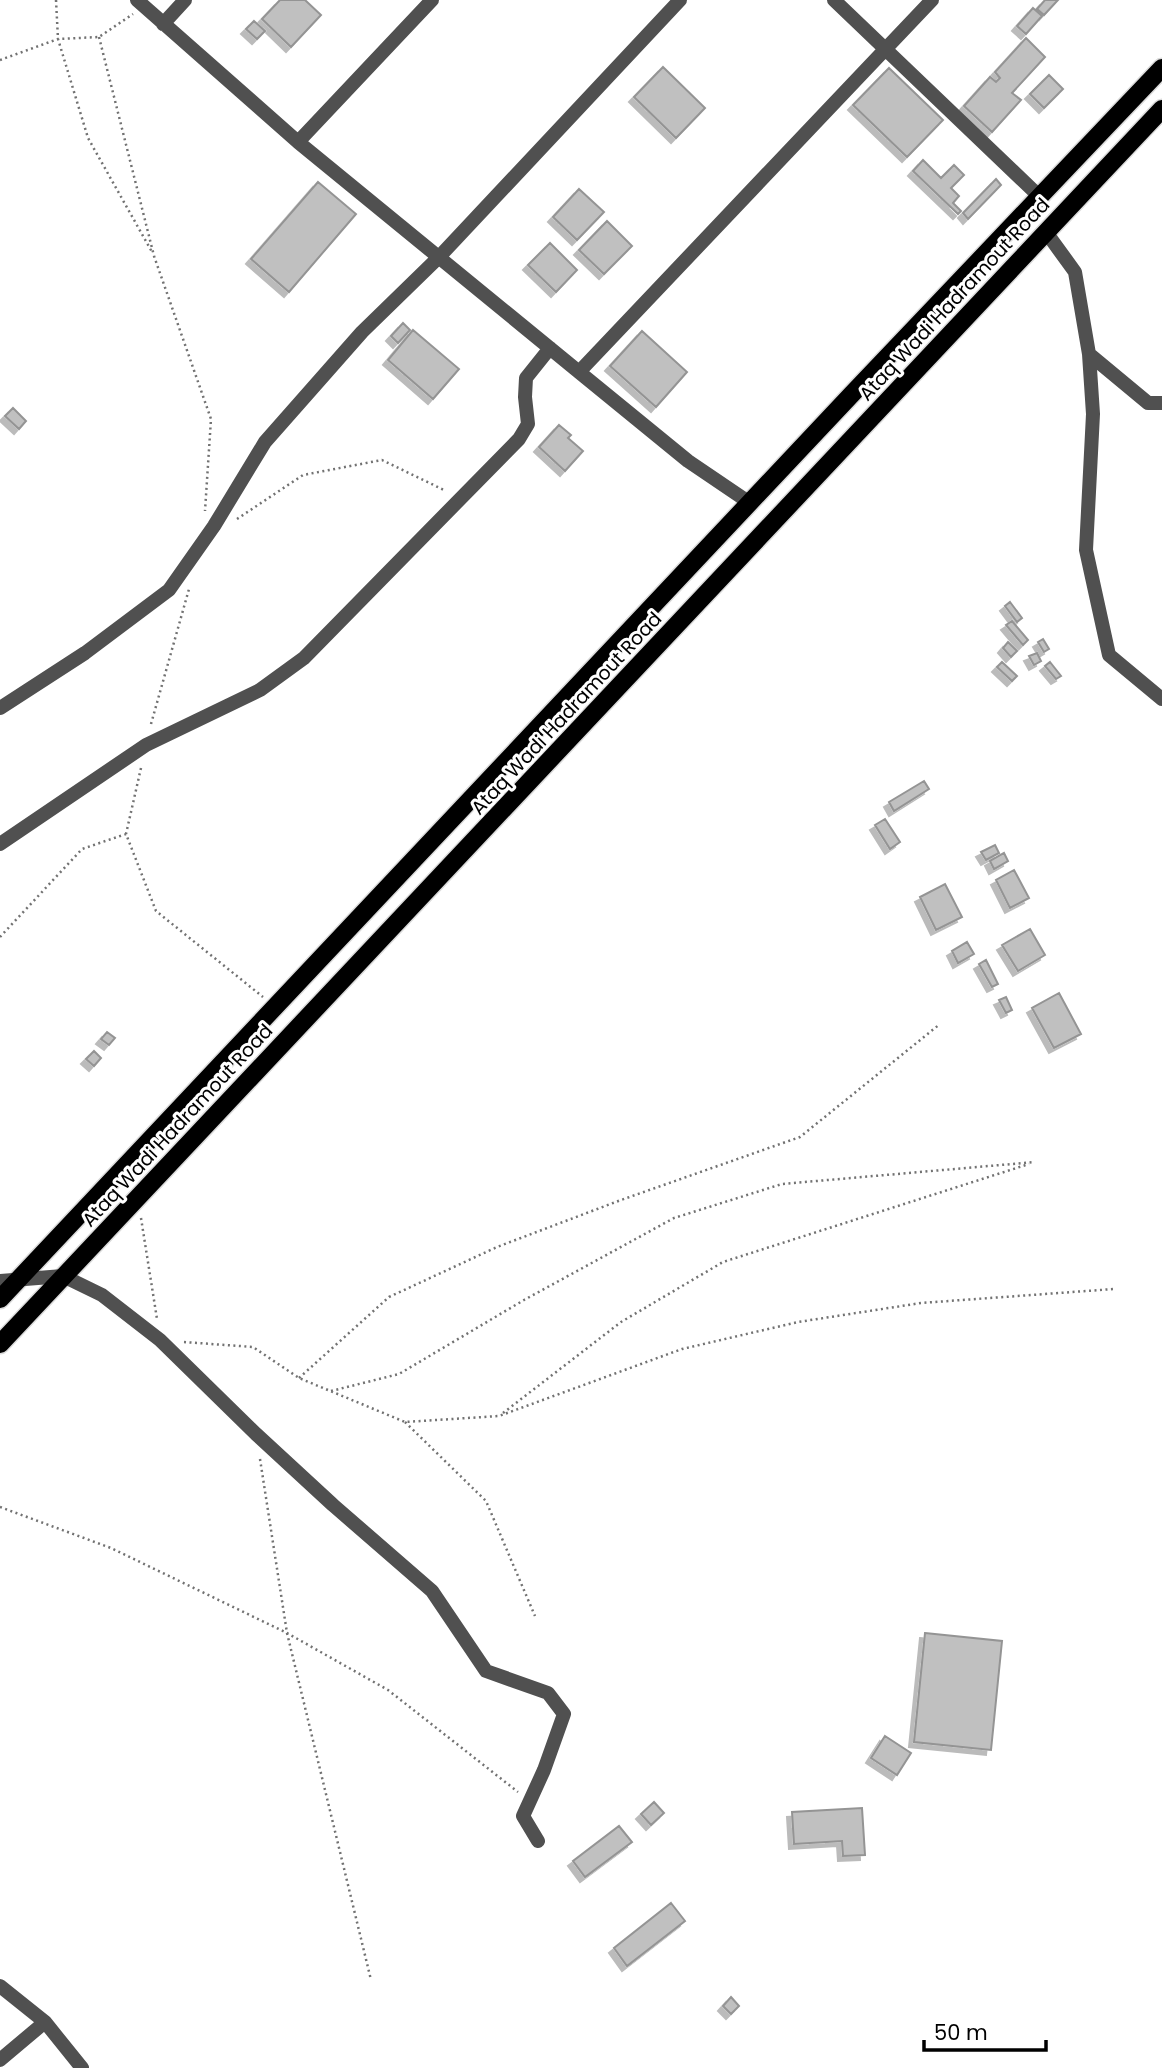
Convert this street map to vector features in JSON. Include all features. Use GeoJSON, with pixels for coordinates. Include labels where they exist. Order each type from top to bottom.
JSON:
{"type":"FeatureCollection","features":[{"type":"Feature","properties":{"kind":"main road","name":"Ataq Wadi Hadramout Road"},"geometry":{"type":"LineString","coordinates":[[0,1299],[1162,68]]}},
{"type":"Feature","properties":{"kind":"main road"},"geometry":{"type":"LineString","coordinates":[[1129,103],[1126,112],[1129,121],[1138,126],[1147,125]]}},
{"type":"Feature","properties":{"kind":"main road","name":"Ataq Wadi Hadramout Road"},"geometry":{"type":"LineString","coordinates":[[0,1344],[1162,109]]}},
{"type":"Feature","properties":{"kind":"main road"},"geometry":{"type":"LineString","coordinates":[[999,281],[1019,248],[1043,219],[1045,207],[1040,197]]}},
{"type":"Feature","properties":{"kind":"street"},"geometry":{"type":"LineString","coordinates":[[163,24],[186,0]]}},
{"type":"Feature","properties":{"kind":"street"},"geometry":{"type":"LineString","coordinates":[[298,142],[432,0]]}},
{"type":"Feature","properties":{"kind":"street"},"geometry":{"type":"LineString","coordinates":[[0,708],[85,653],[169,590],[214,526],[265,442],[362,332],[439,257],[680,0]]}},
{"type":"Feature","properties":{"kind":"street"},"geometry":{"type":"LineString","coordinates":[[834,0],[1040,197]]}},
{"type":"Feature","properties":{"kind":"street"},"geometry":{"type":"LineString","coordinates":[[579,372],[932,0]]}},
{"type":"Feature","properties":{"kind":"street"},"geometry":{"type":"LineString","coordinates":[[141,3],[298,142],[688,461],[750,503]]}},
{"type":"Feature","properties":{"kind":"street"},"geometry":{"type":"LineString","coordinates":[[1046,232],[1075,271],[1089,354],[1093,414],[1086,550],[1109,654],[1162,699]]}},
{"type":"Feature","properties":{"kind":"street"},"geometry":{"type":"LineString","coordinates":[[0,844],[146,745],[260,690],[304,658],[519,439],[528,424],[524,397],[526,378],[550,348]]}},
{"type":"Feature","properties":{"kind":"street"},"geometry":{"type":"LineString","coordinates":[[1089,354],[1148,403],[1162,403]]}},
{"type":"Feature","properties":{"kind":"street"},"geometry":{"type":"LineString","coordinates":[[0,1281],[63,1276],[102,1295],[160,1340],[256,1434],[432,1591],[486,1671],[548,1693],[564,1714],[544,1770],[523,1816],[538,1841]]}},
{"type":"Feature","properties":{"kind":"street"},"geometry":{"type":"LineString","coordinates":[[0,1986],[45,2022],[82,2068]]}},
{"type":"Feature","properties":{"kind":"street"},"geometry":{"type":"LineString","coordinates":[[0,2060],[45,2022]]}},
{"type":"Feature","properties":{"kind":"path"},"geometry":{"type":"LineString","coordinates":[[56,0],[58,39],[88,138],[154,256]]}},
{"type":"Feature","properties":{"kind":"path"},"geometry":{"type":"LineString","coordinates":[[0,60],[58,39],[99,37],[141,3]]}},
{"type":"Feature","properties":{"kind":"path"},"geometry":{"type":"LineString","coordinates":[[99,37],[154,256],[211,419],[204,515]]}},
{"type":"Feature","properties":{"kind":"path"},"geometry":{"type":"LineString","coordinates":[[236,520],[303,475],[382,460],[462,499]]}},
{"type":"Feature","properties":{"kind":"path"},"geometry":{"type":"LineString","coordinates":[[192,580],[146,745],[126,834],[156,911],[275,1007]]}},
{"type":"Feature","properties":{"kind":"path"},"geometry":{"type":"LineString","coordinates":[[0,937],[82,849],[126,834]]}},
{"type":"Feature","properties":{"kind":"path"},"geometry":{"type":"LineString","coordinates":[[299,1378],[390,1297],[497,1247],[800,1137],[940,1024]]}},
{"type":"Feature","properties":{"kind":"path"},"geometry":{"type":"LineString","coordinates":[[331,1391],[399,1374],[524,1300],[674,1218],[782,1184],[1035,1162],[723,1262],[621,1322],[499,1416]]}},
{"type":"Feature","properties":{"kind":"path"},"geometry":{"type":"LineString","coordinates":[[137,1198],[160,1340],[253,1347],[299,1378],[405,1422],[486,1501],[536,1616]]}},
{"type":"Feature","properties":{"kind":"path"},"geometry":{"type":"LineString","coordinates":[[405,1422],[499,1416],[682,1349],[798,1322],[921,1303],[1114,1289]]}},
{"type":"Feature","properties":{"kind":"path"},"geometry":{"type":"LineString","coordinates":[[256,1434],[287,1633],[371,1980]]}},
{"type":"Feature","properties":{"kind":"path"},"geometry":{"type":"LineString","coordinates":[[0,1507],[111,1548],[287,1633],[388,1690],[529,1801]]}},
{"type":"Feature","properties":{"kind":"building"},"geometry":{"type":"Polygon","coordinates":[[[280,0],[305,0],[321,15],[291,47],[262,19],[280,0]]]}},
{"type":"Feature","properties":{"kind":"building"},"geometry":{"type":"Polygon","coordinates":[[[1045,0],[1058,0],[1044,15],[1037,9],[1045,0]]]}},
{"type":"Feature","properties":{"kind":"building"},"geometry":{"type":"Polygon","coordinates":[[[1033,8],[1042,16],[1026,34],[1017,26],[1033,8]]]}},
{"type":"Feature","properties":{"kind":"building"},"geometry":{"type":"Polygon","coordinates":[[[254,21],[265,31],[257,39],[246,29],[254,21]]]}},
{"type":"Feature","properties":{"kind":"building"},"geometry":{"type":"Polygon","coordinates":[[[1026,38],[1045,57],[1012,93],[1021,100],[992,132],[964,106],[990,77],[996,82],[1000,78],[995,72],[1026,38]]]}},
{"type":"Feature","properties":{"kind":"building"},"geometry":{"type":"Polygon","coordinates":[[[663,67],[705,108],[676,138],[634,97],[663,67]]]}},
{"type":"Feature","properties":{"kind":"building"},"geometry":{"type":"Polygon","coordinates":[[[889,68],[943,120],[907,157],[853,105],[889,68]]]}},
{"type":"Feature","properties":{"kind":"building"},"geometry":{"type":"Polygon","coordinates":[[[1049,75],[1063,89],[1044,108],[1030,94],[1049,75]]]}},
{"type":"Feature","properties":{"kind":"building"},"geometry":{"type":"Polygon","coordinates":[[[923,160],[941,178],[954,165],[964,175],[951,188],[959,196],[953,203],[961,211],[958,214],[913,171],[923,160]]]}},
{"type":"Feature","properties":{"kind":"building"},"geometry":{"type":"Polygon","coordinates":[[[996,179],[1001,185],[968,219],[963,213],[996,179]]]}},
{"type":"Feature","properties":{"kind":"building"},"geometry":{"type":"Polygon","coordinates":[[[318,182],[356,214],[289,292],[251,259],[318,182]]]}},
{"type":"Feature","properties":{"kind":"building"},"geometry":{"type":"Polygon","coordinates":[[[579,189],[604,212],[577,240],[553,217],[579,189]]]}},
{"type":"Feature","properties":{"kind":"building"},"geometry":{"type":"Polygon","coordinates":[[[607,221],[632,246],[604,274],[579,250],[607,221]]]}},
{"type":"Feature","properties":{"kind":"building"},"geometry":{"type":"Polygon","coordinates":[[[550,243],[577,270],[556,292],[528,265],[550,243]]]}},
{"type":"Feature","properties":{"kind":"building"},"geometry":{"type":"Polygon","coordinates":[[[403,323],[410,330],[398,343],[391,336],[403,323]]]}},
{"type":"Feature","properties":{"kind":"building"},"geometry":{"type":"Polygon","coordinates":[[[413,330],[459,369],[433,399],[388,360],[413,330]]]}},
{"type":"Feature","properties":{"kind":"building"},"geometry":{"type":"Polygon","coordinates":[[[642,331],[687,372],[656,407],[610,366],[642,331]]]}},
{"type":"Feature","properties":{"kind":"building"},"geometry":{"type":"Polygon","coordinates":[[[13,408],[26,421],[19,429],[5,416],[13,408]]]}},
{"type":"Feature","properties":{"kind":"building"},"geometry":{"type":"Polygon","coordinates":[[[559,425],[571,435],[568,438],[583,451],[565,471],[539,447],[559,425]]]}},
{"type":"Feature","properties":{"kind":"building"},"geometry":{"type":"Polygon","coordinates":[[[1010,602],[1022,618],[1017,622],[1005,606],[1010,602]]]}},
{"type":"Feature","properties":{"kind":"building"},"geometry":{"type":"Polygon","coordinates":[[[1012,621],[1028,640],[1023,645],[1006,625],[1012,621]]]}},
{"type":"Feature","properties":{"kind":"building"},"geometry":{"type":"Polygon","coordinates":[[[1043,639],[1049,649],[1044,652],[1038,642],[1043,639]]]}},
{"type":"Feature","properties":{"kind":"building"},"geometry":{"type":"Polygon","coordinates":[[[1008,642],[1017,651],[1011,657],[1003,648],[1008,642]]]}},
{"type":"Feature","properties":{"kind":"building"},"geometry":{"type":"Polygon","coordinates":[[[1037,653],[1041,661],[1034,665],[1029,656],[1037,653]]]}},
{"type":"Feature","properties":{"kind":"building"},"geometry":{"type":"Polygon","coordinates":[[[1002,662],[1017,676],[1012,681],[997,667],[1002,662]]]}},
{"type":"Feature","properties":{"kind":"building"},"geometry":{"type":"Polygon","coordinates":[[[1050,662],[1061,676],[1056,679],[1045,666],[1050,662]]]}},
{"type":"Feature","properties":{"kind":"building"},"geometry":{"type":"Polygon","coordinates":[[[924,781],[929,789],[894,811],[889,802],[924,781]]]}},
{"type":"Feature","properties":{"kind":"building"},"geometry":{"type":"Polygon","coordinates":[[[885,819],[900,842],[890,849],[875,825],[885,819]]]}},
{"type":"Feature","properties":{"kind":"building"},"geometry":{"type":"Polygon","coordinates":[[[995,845],[999,853],[986,860],[981,852],[995,845]]]}},
{"type":"Feature","properties":{"kind":"building"},"geometry":{"type":"Polygon","coordinates":[[[1004,853],[1008,861],[994,869],[990,861],[1004,853]]]}},
{"type":"Feature","properties":{"kind":"building"},"geometry":{"type":"Polygon","coordinates":[[[1014,870],[1029,898],[1010,908],[996,880],[1014,870]]]}},
{"type":"Feature","properties":{"kind":"building"},"geometry":{"type":"Polygon","coordinates":[[[945,884],[962,917],[936,930],[920,897],[945,884]]]}},
{"type":"Feature","properties":{"kind":"building"},"geometry":{"type":"Polygon","coordinates":[[[1030,929],[1045,955],[1018,971],[1002,945],[1030,929]]]}},
{"type":"Feature","properties":{"kind":"building"},"geometry":{"type":"Polygon","coordinates":[[[967,942],[974,954],[958,963],[952,951],[967,942]]]}},
{"type":"Feature","properties":{"kind":"building"},"geometry":{"type":"Polygon","coordinates":[[[986,960],[998,984],[992,987],[979,964],[986,960]]]}},
{"type":"Feature","properties":{"kind":"building"},"geometry":{"type":"Polygon","coordinates":[[[1059,993],[1081,1034],[1054,1048],[1032,1008],[1059,993]]]}},
{"type":"Feature","properties":{"kind":"building"},"geometry":{"type":"Polygon","coordinates":[[[1006,997],[1012,1010],[1006,1013],[999,1000],[1006,997]]]}},
{"type":"Feature","properties":{"kind":"building"},"geometry":{"type":"Polygon","coordinates":[[[107,1032],[115,1038],[109,1045],[101,1039],[107,1032]]]}},
{"type":"Feature","properties":{"kind":"building"},"geometry":{"type":"Polygon","coordinates":[[[94,1051],[101,1058],[94,1066],[86,1059],[94,1051]]]}},
{"type":"Feature","properties":{"kind":"building"},"geometry":{"type":"Polygon","coordinates":[[[925,1633],[1002,1641],[991,1750],[914,1742],[925,1633]]]}},
{"type":"Feature","properties":{"kind":"building"},"geometry":{"type":"Polygon","coordinates":[[[885,1736],[911,1753],[897,1775],[871,1758],[885,1736]]]}},
{"type":"Feature","properties":{"kind":"building"},"geometry":{"type":"Polygon","coordinates":[[[654,1802],[664,1813],[651,1825],[641,1814],[654,1802]]]}},
{"type":"Feature","properties":{"kind":"building"},"geometry":{"type":"Polygon","coordinates":[[[862,1808],[865,1855],[843,1856],[842,1841],[794,1844],[792,1812],[862,1808]]]}},
{"type":"Feature","properties":{"kind":"building"},"geometry":{"type":"Polygon","coordinates":[[[619,1826],[632,1842],[585,1877],[573,1861],[619,1826]]]}},
{"type":"Feature","properties":{"kind":"building"},"geometry":{"type":"Polygon","coordinates":[[[671,1903],[685,1921],[627,1966],[614,1948],[671,1903]]]}},
{"type":"Feature","properties":{"kind":"building"},"geometry":{"type":"Polygon","coordinates":[[[731,1997],[739,2006],[731,2014],[723,2006],[731,1997]]]}}]}
